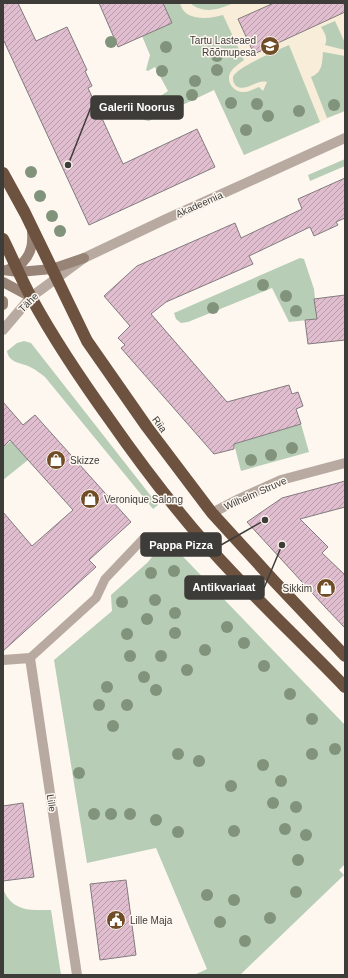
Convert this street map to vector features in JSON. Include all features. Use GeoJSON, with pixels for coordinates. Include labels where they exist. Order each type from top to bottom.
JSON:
{"type":"FeatureCollection","features":[{"type":"Feature","properties":{"kind":"highway","name":"Riia"},"geometry":{"type":"LineString","coordinates":[[3,173],[87,340],[147,426],[212,513],[274,582],[345,656]]}},
{"type":"Feature","properties":{"kind":"highway"},"geometry":{"type":"LineString","coordinates":[[3,239],[48,328],[75,370],[139,460],[175,507],[239,580],[345,687]]}},
{"type":"Feature","properties":{"kind":"main road"},"geometry":{"type":"LineString","coordinates":[[3,270],[14,275],[20,273],[32,247],[32,228]]}},
{"type":"Feature","properties":{"kind":"main road"},"geometry":{"type":"LineString","coordinates":[[3,270],[20,273],[54,274]]}},
{"type":"Feature","properties":{"kind":"main road"},"geometry":{"type":"LineString","coordinates":[[3,282],[31,297]]}},
{"type":"Feature","properties":{"kind":"street","name":"Akadeemia"},"geometry":{"type":"LineString","coordinates":[[54,274],[164,220],[345,138]]}},
{"type":"Feature","properties":{"kind":"street","name":"Tähe"},"geometry":{"type":"LineString","coordinates":[[3,330],[31,297],[54,274]]}},
{"type":"Feature","properties":{"kind":"street","name":"Wilhelm Struve"},"geometry":{"type":"LineString","coordinates":[[212,513],[281,480],[345,463]]}},
{"type":"Feature","properties":{"kind":"street"},"geometry":{"type":"LineString","coordinates":[[3,660],[30,658]]}},
{"type":"Feature","properties":{"kind":"street","name":"Lille"},"geometry":{"type":"LineString","coordinates":[[30,658],[77,975]]}},
{"type":"Feature","properties":{"kind":"lane"},"geometry":{"type":"LineString","coordinates":[[30,658],[96,598],[105,578],[143,539]]}},
{"type":"Feature","properties":{"kind":"shaded area","name":"Tartu Lasteaed Rõõmupesa"},"geometry":{"type":"Polygon","coordinates":[[[175,3],[345,3],[345,111],[244,155],[175,3]]]}},
{"type":"Feature","properties":{"kind":"green space"},"geometry":{"type":"Polygon","coordinates":[[[163,3],[180,3],[182,9],[187,14],[200,18],[210,18],[223,15],[244,60],[233,69],[229,78],[229,82],[233,88],[240,92],[248,92],[259,87],[263,91],[267,82],[260,82],[242,88],[238,87],[233,81],[233,77],[236,73],[258,59],[289,45],[320,122],[244,155],[214,90],[149,121],[141,118],[138,114],[137,108],[141,102],[153,101],[168,91],[155,67],[148,71],[146,70],[150,55],[142,36],[172,23],[163,3]]]}},
{"type":"Feature","properties":{"kind":"green space"},"geometry":{"type":"Polygon","coordinates":[[[190,3],[234,3],[217,9],[206,10],[195,7],[190,3]]]}},
{"type":"Feature","properties":{"kind":"green space"},"geometry":{"type":"Polygon","coordinates":[[[335,21],[345,43],[345,50],[325,45],[326,36],[321,27],[335,21]]]}},
{"type":"Feature","properties":{"kind":"green space"},"geometry":{"type":"Polygon","coordinates":[[[323,52],[345,56],[345,111],[327,118],[311,77],[320,70],[323,52]]]}},
{"type":"Feature","properties":{"kind":"green space"},"geometry":{"type":"Polygon","coordinates":[[[345,159],[345,166],[310,181],[308,175],[345,159]]]}},
{"type":"Feature","properties":{"kind":"green space"},"geometry":{"type":"Polygon","coordinates":[[[300,258],[304,259],[314,289],[317,319],[289,322],[272,288],[188,322],[181,323],[176,319],[174,313],[300,258]]]}},
{"type":"Feature","properties":{"kind":"green space"},"geometry":{"type":"Polygon","coordinates":[[[24,341],[31,343],[158,505],[153,509],[45,377],[32,368],[13,361],[10,358],[7,351],[17,343],[24,341]]]}},
{"type":"Feature","properties":{"kind":"green space"},"geometry":{"type":"Polygon","coordinates":[[[301,424],[309,452],[241,471],[234,444],[301,424]]]}},
{"type":"Feature","properties":{"kind":"green space"},"geometry":{"type":"Polygon","coordinates":[[[11,441],[28,460],[3,480],[3,447],[11,441]]]}},
{"type":"Feature","properties":{"kind":"green space"},"geometry":{"type":"Polygon","coordinates":[[[166,539],[345,725],[345,864],[339,870],[344,875],[240,975],[194,975],[207,969],[156,848],[87,863],[54,660],[112,611],[111,595],[148,562],[166,539]]]}},
{"type":"Feature","properties":{"kind":"green space"},"geometry":{"type":"Polygon","coordinates":[[[3,890],[12,903],[17,906],[28,909],[51,910],[61,975],[3,975],[3,890]]]}},
{"type":"Feature","properties":{"kind":"building"},"geometry":{"type":"Polygon","coordinates":[[[3,3],[18,3],[36,41],[67,27],[87,70],[85,71],[92,86],[88,88],[123,164],[197,129],[215,167],[89,225],[3,39],[3,3]]]}},
{"type":"Feature","properties":{"kind":"building"},"geometry":{"type":"Polygon","coordinates":[[[99,3],[163,3],[172,23],[118,47],[99,3]]]}},
{"type":"Feature","properties":{"kind":"building"},"geometry":{"type":"Polygon","coordinates":[[[274,3],[345,3],[345,12],[254,54],[238,19],[274,3]]]}},
{"type":"Feature","properties":{"kind":"building"},"geometry":{"type":"Polygon","coordinates":[[[345,178],[345,218],[336,222],[338,225],[314,236],[310,227],[249,256],[253,264],[166,302],[151,314],[227,402],[289,385],[292,394],[298,392],[303,406],[296,409],[301,424],[234,444],[234,449],[214,454],[121,348],[125,345],[118,338],[130,326],[104,296],[137,266],[235,223],[241,238],[302,209],[298,199],[345,178]]]}},
{"type":"Feature","properties":{"kind":"building"},"geometry":{"type":"Polygon","coordinates":[[[345,295],[345,340],[308,344],[305,320],[317,319],[314,299],[345,295]]]}},
{"type":"Feature","properties":{"kind":"building"},"geometry":{"type":"Polygon","coordinates":[[[3,402],[23,425],[35,415],[131,522],[89,560],[96,567],[3,651],[3,512],[32,546],[73,510],[10,440],[3,447],[3,402]]]}},
{"type":"Feature","properties":{"kind":"building"},"geometry":{"type":"Polygon","coordinates":[[[345,481],[345,507],[300,519],[328,547],[322,553],[345,575],[345,628],[247,522],[282,498],[345,481]]]}},
{"type":"Feature","properties":{"kind":"building"},"geometry":{"type":"Polygon","coordinates":[[[23,803],[34,877],[3,881],[3,806],[23,803]]]}},
{"type":"Feature","properties":{"kind":"building","name":"Lille Maja"},"geometry":{"type":"Polygon","coordinates":[[[126,880],[136,955],[100,960],[90,884],[126,880]]]}},
{"type":"Feature","properties":{"kind":"place","name":"Tartu Lasteaed Rõõmupesa"},"geometry":{"type":"Point","coordinates":[270,46]}},
{"type":"Feature","properties":{"kind":"place","name":"Galerii Noorus"},"geometry":{"type":"Point","coordinates":[68,165]}},
{"type":"Feature","properties":{"kind":"place","name":"Skizze"},"geometry":{"type":"Point","coordinates":[56,460]}},
{"type":"Feature","properties":{"kind":"place","name":"Veronique Salong"},"geometry":{"type":"Point","coordinates":[90,499]}},
{"type":"Feature","properties":{"kind":"place","name":"Pappa Pizza"},"geometry":{"type":"Point","coordinates":[265,520]}},
{"type":"Feature","properties":{"kind":"place","name":"Antikvariaat"},"geometry":{"type":"Point","coordinates":[282,545]}},
{"type":"Feature","properties":{"kind":"place","name":"Sikkim"},"geometry":{"type":"Point","coordinates":[326,588]}},
{"type":"Feature","properties":{"kind":"place","name":"Lille Maja"},"geometry":{"type":"Point","coordinates":[116,920]}}]}
